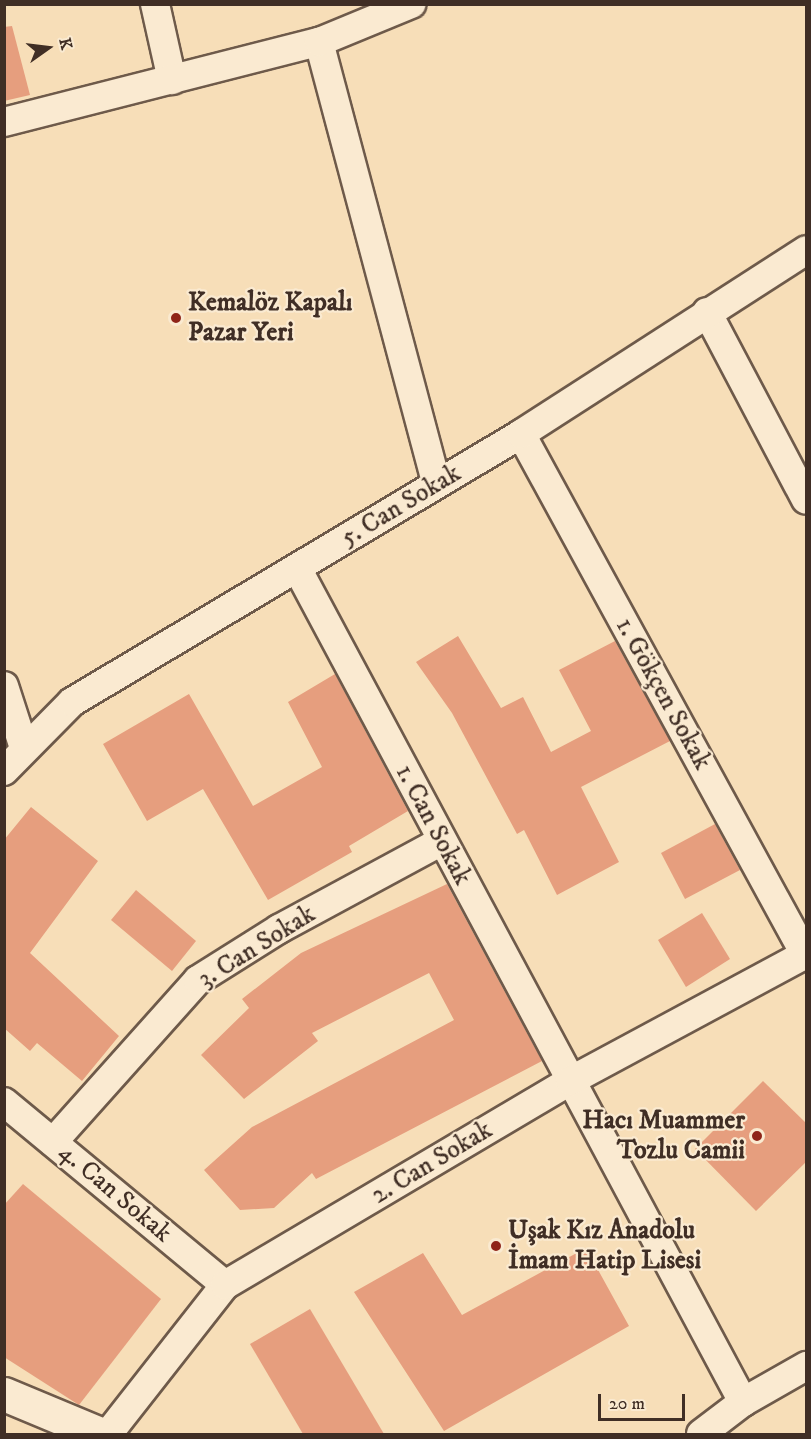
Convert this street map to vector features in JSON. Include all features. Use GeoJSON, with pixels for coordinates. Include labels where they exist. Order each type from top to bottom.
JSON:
{"type":"FeatureCollection","features":[{"type":"Feature","properties":{"kind":"street"},"geometry":{"type":"LineString","coordinates":[[154,4],[172,80]]}},
{"type":"Feature","properties":{"kind":"street"},"geometry":{"type":"LineString","coordinates":[[4,122],[319,42],[411,4]]}},
{"type":"Feature","properties":{"kind":"street"},"geometry":{"type":"LineString","coordinates":[[319,42],[437,484]]}},
{"type":"Feature","properties":{"kind":"street","name":"5. Can Sokak"},"geometry":{"type":"LineString","coordinates":[[4,771],[24,748],[72,702],[521,434],[707,312],[807,250]]}},
{"type":"Feature","properties":{"kind":"street"},"geometry":{"type":"LineString","coordinates":[[707,312],[807,500]]}},
{"type":"Feature","properties":{"kind":"street","name":"1. Gökçen Sokak"},"geometry":{"type":"LineString","coordinates":[[521,434],[806,955]]}},
{"type":"Feature","properties":{"kind":"street","name":"1. Can Sokak"},"geometry":{"type":"LineString","coordinates":[[297,568],[743,1401]]}},
{"type":"Feature","properties":{"kind":"street"},"geometry":{"type":"LineString","coordinates":[[4,686],[24,748]]}},
{"type":"Feature","properties":{"kind":"street","name":"3. Can Sokak"},"geometry":{"type":"LineString","coordinates":[[53,1142],[198,980],[279,929],[442,842]]}},
{"type":"Feature","properties":{"kind":"street","name":"2. Can Sokak"},"geometry":{"type":"LineString","coordinates":[[108,1434],[225,1285],[570,1081],[806,955]]}},
{"type":"Feature","properties":{"kind":"street","name":"4. Can Sokak"},"geometry":{"type":"LineString","coordinates":[[4,1102],[225,1285]]}},
{"type":"Feature","properties":{"kind":"street"},"geometry":{"type":"LineString","coordinates":[[701,1434],[743,1401],[807,1366]]}},
{"type":"Feature","properties":{"kind":"street"},"geometry":{"type":"LineString","coordinates":[[4,1394],[100,1434]]}},
{"type":"Feature","properties":{"kind":"building"},"geometry":{"type":"Polygon","coordinates":[[[12,26],[30,95],[4,101],[4,27],[12,26]]]}},
{"type":"Feature","properties":{"kind":"building"},"geometry":{"type":"Polygon","coordinates":[[[458,636],[501,708],[523,697],[551,752],[591,731],[559,670],[615,641],[670,741],[581,787],[619,862],[557,895],[524,830],[517,834],[452,713],[416,662],[458,636]]]}},
{"type":"Feature","properties":{"kind":"building"},"geometry":{"type":"Polygon","coordinates":[[[335,674],[408,811],[349,846],[352,852],[268,900],[203,789],[147,821],[103,744],[189,694],[253,806],[322,767],[288,702],[335,674]]]}},
{"type":"Feature","properties":{"kind":"building"},"geometry":{"type":"Polygon","coordinates":[[[31,807],[98,861],[30,953],[119,1036],[82,1081],[37,1043],[30,1051],[4,1028],[4,840],[31,807]]]}},
{"type":"Feature","properties":{"kind":"building"},"geometry":{"type":"Polygon","coordinates":[[[715,824],[740,870],[685,899],[661,853],[715,824]]]}},
{"type":"Feature","properties":{"kind":"building"},"geometry":{"type":"Polygon","coordinates":[[[447,884],[542,1061],[316,1179],[312,1173],[274,1208],[240,1210],[204,1170],[252,1127],[454,1020],[429,973],[312,1033],[318,1041],[244,1099],[201,1055],[249,1008],[242,999],[301,953],[447,884]]]}},
{"type":"Feature","properties":{"kind":"building"},"geometry":{"type":"Polygon","coordinates":[[[136,890],[196,941],[172,971],[111,920],[136,890]]]}},
{"type":"Feature","properties":{"kind":"building"},"geometry":{"type":"Polygon","coordinates":[[[702,913],[730,959],[686,987],[658,940],[702,913]]]}},
{"type":"Feature","properties":{"kind":"building","name":"Hacı Muammer Tozlu Camii"},"geometry":{"type":"Polygon","coordinates":[[[763,1081],[807,1124],[807,1161],[756,1211],[695,1149],[763,1081]]]}},
{"type":"Feature","properties":{"kind":"building"},"geometry":{"type":"Polygon","coordinates":[[[23,1184],[161,1299],[79,1405],[4,1357],[4,1205],[23,1184]]]}},
{"type":"Feature","properties":{"kind":"building"},"geometry":{"type":"Polygon","coordinates":[[[586,1248],[629,1326],[444,1431],[354,1292],[423,1253],[462,1315],[586,1248]]]}},
{"type":"Feature","properties":{"kind":"building"},"geometry":{"type":"Polygon","coordinates":[[[310,1309],[384,1434],[303,1434],[250,1344],[310,1309]]]}},
{"type":"Feature","properties":{"kind":"place","name":"Kemalöz Kapalı Pazar Yeri"},"geometry":{"type":"Point","coordinates":[176,318]}},
{"type":"Feature","properties":{"kind":"place","name":"Hacı Muammer Tozlu Camii"},"geometry":{"type":"Point","coordinates":[757,1136]}},
{"type":"Feature","properties":{"kind":"place","name":"Uşak Kız Anadolu İmam Hatip Lisesi"},"geometry":{"type":"Point","coordinates":[496,1246]}}]}
